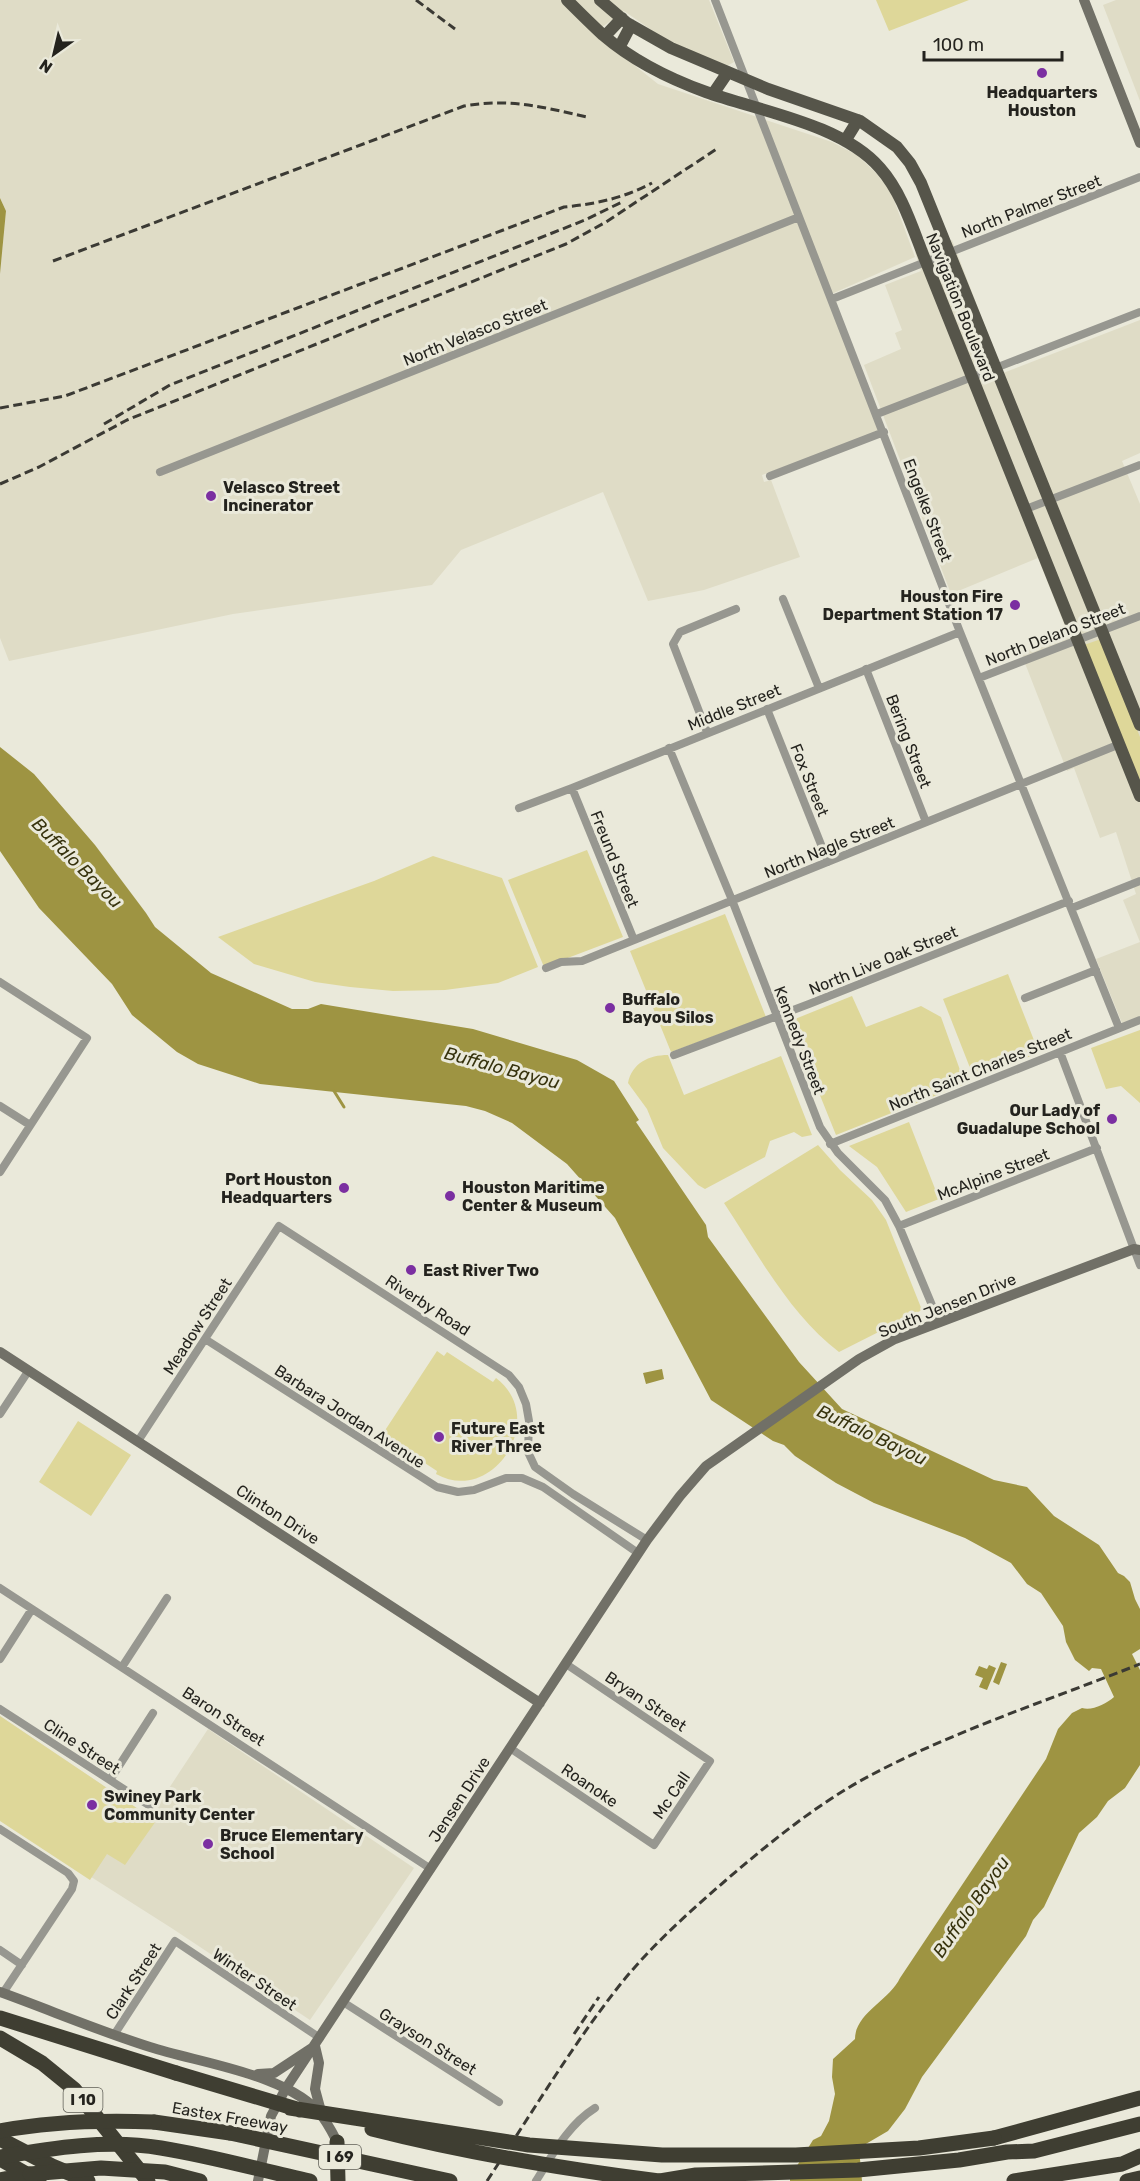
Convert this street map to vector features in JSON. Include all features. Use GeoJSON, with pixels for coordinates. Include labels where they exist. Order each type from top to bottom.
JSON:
{"type":"FeatureCollection","features":[{"type":"Feature","properties":{"kind":"highway"},"geometry":{"type":"LineString","coordinates":[[7,2021],[290,2108],[409,2138],[585,2172],[660,2181],[696,2175],[858,2170],[960,2160],[1007,2152],[1140,2114]]}},
{"type":"Feature","properties":{"kind":"highway","name":"I 10"},"geometry":{"type":"LineString","coordinates":[[0,2038],[42,2063],[74,2089],[148,2181]]}},
{"type":"Feature","properties":{"kind":"highway"},"geometry":{"type":"LineString","coordinates":[[290,2108],[529,2145],[662,2154],[751,2156],[808,2155],[956,2144],[994,2138],[1140,2098]]}},
{"type":"Feature","properties":{"kind":"highway","name":"Eastex Freeway"},"geometry":{"type":"LineString","coordinates":[[0,2131],[56,2122],[158,2123],[230,2133],[450,2181]]}},
{"type":"Feature","properties":{"kind":"highway"},"geometry":{"type":"LineString","coordinates":[[1007,2152],[1035,2151],[1140,2124]]}},
{"type":"Feature","properties":{"kind":"highway"},"geometry":{"type":"LineString","coordinates":[[0,2139],[52,2166],[88,2181]]}},
{"type":"Feature","properties":{"kind":"highway"},"geometry":{"type":"LineString","coordinates":[[337,2142],[338,2181]]}},
{"type":"Feature","properties":{"kind":"highway","name":"I 69"},"geometry":{"type":"LineString","coordinates":[[0,2158],[72,2146],[159,2147],[310,2181]]}},
{"type":"Feature","properties":{"kind":"highway"},"geometry":{"type":"LineString","coordinates":[[1014,2181],[1122,2164],[1140,2156]]}},
{"type":"Feature","properties":{"kind":"highway"},"geometry":{"type":"LineString","coordinates":[[0,2158],[39,2181]]}},
{"type":"Feature","properties":{"kind":"highway"},"geometry":{"type":"LineString","coordinates":[[5,2179],[101,2168],[165,2172],[200,2181]]}},
{"type":"Feature","properties":{"kind":"highway"},"geometry":{"type":"LineString","coordinates":[[1127,2181],[1139,2180]]}},
{"type":"Feature","properties":{"kind":"main road","name":"Navigation Boulevard"},"geometry":{"type":"LineString","coordinates":[[567,0],[605,36],[651,68],[713,94],[827,132],[866,154],[890,180],[899,195],[1140,796]]}},
{"type":"Feature","properties":{"kind":"main road","name":"Navigation Boulevard"},"geometry":{"type":"LineString","coordinates":[[600,0],[626,22],[671,48],[746,80],[858,120],[897,147],[910,163],[921,183],[1140,725]]}},
{"type":"Feature","properties":{"kind":"main road"},"geometry":{"type":"LineString","coordinates":[[1084,0],[1140,143]]}},
{"type":"Feature","properties":{"kind":"main road"},"geometry":{"type":"LineString","coordinates":[[605,36],[626,22]]}},
{"type":"Feature","properties":{"kind":"main road"},"geometry":{"type":"LineString","coordinates":[[620,46],[626,22]]}},
{"type":"Feature","properties":{"kind":"main road"},"geometry":{"type":"LineString","coordinates":[[713,94],[728,72]]}},
{"type":"Feature","properties":{"kind":"main road"},"geometry":{"type":"LineString","coordinates":[[827,132],[839,113]]}},
{"type":"Feature","properties":{"kind":"main road"},"geometry":{"type":"LineString","coordinates":[[845,141],[858,120]]}},
{"type":"Feature","properties":{"kind":"main road","name":"South Jensen Drive"},"geometry":{"type":"LineString","coordinates":[[723,1454],[859,1359],[896,1340],[1138,1247]]}},
{"type":"Feature","properties":{"kind":"main road","name":"Clinton Drive"},"geometry":{"type":"LineString","coordinates":[[0,1352],[540,1703]]}},
{"type":"Feature","properties":{"kind":"main road","name":"Jensen Drive"},"geometry":{"type":"LineString","coordinates":[[258,2181],[271,2116],[286,2088],[638,1553],[697,1475],[723,1454]]}},
{"type":"Feature","properties":{"kind":"main road"},"geometry":{"type":"LineString","coordinates":[[2,1992],[171,2054],[254,2074],[286,2088],[322,2115]]}},
{"type":"Feature","properties":{"kind":"main road"},"geometry":{"type":"LineString","coordinates":[[254,2074],[274,2073],[317,2042]]}},
{"type":"Feature","properties":{"kind":"main road"},"geometry":{"type":"LineString","coordinates":[[317,2042],[319,2063],[315,2089],[322,2115],[342,2153],[345,2181]]}},
{"type":"Feature","properties":{"kind":"street","name":"Engelke Street"},"geometry":{"type":"LineString","coordinates":[[715,0],[960,632],[1023,784],[1119,1028]]}},
{"type":"Feature","properties":{"kind":"street","name":"North Palmer Street"},"geometry":{"type":"LineString","coordinates":[[832,299],[1140,177]]}},
{"type":"Feature","properties":{"kind":"street","name":"North Velasco Street"},"geometry":{"type":"LineString","coordinates":[[160,472],[799,217]]}},
{"type":"Feature","properties":{"kind":"street"},"geometry":{"type":"LineString","coordinates":[[877,414],[1140,312]]}},
{"type":"Feature","properties":{"kind":"street"},"geometry":{"type":"LineString","coordinates":[[770,476],[884,432]]}},
{"type":"Feature","properties":{"kind":"street"},"geometry":{"type":"LineString","coordinates":[[1026,509],[1140,465]]}},
{"type":"Feature","properties":{"kind":"street"},"geometry":{"type":"LineString","coordinates":[[783,598],[819,688]]}},
{"type":"Feature","properties":{"kind":"street"},"geometry":{"type":"LineString","coordinates":[[707,732],[673,644],[680,632],[736,609]]}},
{"type":"Feature","properties":{"kind":"street","name":"North Delano Street"},"geometry":{"type":"LineString","coordinates":[[979,678],[1140,616]]}},
{"type":"Feature","properties":{"kind":"street","name":"Middle Street"},"geometry":{"type":"LineString","coordinates":[[519,808],[960,632]]}},
{"type":"Feature","properties":{"kind":"street","name":"Bering Street"},"geometry":{"type":"LineString","coordinates":[[866,669],[926,822]]}},
{"type":"Feature","properties":{"kind":"street","name":"Fox Street"},"geometry":{"type":"LineString","coordinates":[[767,709],[828,862]]}},
{"type":"Feature","properties":{"kind":"street","name":"North Nagle Street"},"geometry":{"type":"LineString","coordinates":[[546,968],[561,962],[582,961],[1120,744]]}},
{"type":"Feature","properties":{"kind":"street","name":"Kennedy Street"},"geometry":{"type":"LineString","coordinates":[[669,748],[732,900],[820,1127],[830,1144],[885,1200],[899,1226],[939,1322]]}},
{"type":"Feature","properties":{"kind":"street","name":"Freund Street"},"geometry":{"type":"LineString","coordinates":[[572,788],[634,940]]}},
{"type":"Feature","properties":{"kind":"street","name":"North Live Oak Street"},"geometry":{"type":"LineString","coordinates":[[674,1055],[1070,905],[1140,881]]}},
{"type":"Feature","properties":{"kind":"street"},"geometry":{"type":"LineString","coordinates":[[1025,998],[1096,970]]}},
{"type":"Feature","properties":{"kind":"street"},"geometry":{"type":"LineString","coordinates":[[0,982],[87,1038],[0,1172]]}},
{"type":"Feature","properties":{"kind":"street","name":"North Saint Charles Street"},"geometry":{"type":"LineString","coordinates":[[830,1144],[1140,1020]]}},
{"type":"Feature","properties":{"kind":"street"},"geometry":{"type":"LineString","coordinates":[[1060,1052],[1138,1247],[1140,1265]]}},
{"type":"Feature","properties":{"kind":"street"},"geometry":{"type":"LineString","coordinates":[[0,1106],[30,1125]]}},
{"type":"Feature","properties":{"kind":"street","name":"McAlpine Street"},"geometry":{"type":"LineString","coordinates":[[899,1226],[1097,1148]]}},
{"type":"Feature","properties":{"kind":"street","name":"Meadow Street"},"geometry":{"type":"LineString","coordinates":[[138,1441],[279,1226]]}},
{"type":"Feature","properties":{"kind":"street","name":"Riverby Road"},"geometry":{"type":"LineString","coordinates":[[279,1226],[504,1371],[516,1383],[523,1396],[528,1412],[528,1455],[538,1470],[647,1540]]}},
{"type":"Feature","properties":{"kind":"street","name":"Barbara Jordan Avenue"},"geometry":{"type":"LineString","coordinates":[[205,1339],[437,1487],[458,1492],[474,1490],[514,1477],[532,1482],[638,1553]]}},
{"type":"Feature","properties":{"kind":"street"},"geometry":{"type":"LineString","coordinates":[[0,1414],[29,1370]]}},
{"type":"Feature","properties":{"kind":"street","name":"Baron Street"},"geometry":{"type":"LineString","coordinates":[[0,1588],[431,1869]]}},
{"type":"Feature","properties":{"kind":"street"},"geometry":{"type":"LineString","coordinates":[[122,1667],[167,1598]]}},
{"type":"Feature","properties":{"kind":"street"},"geometry":{"type":"LineString","coordinates":[[0,1659],[32,1608]]}},
{"type":"Feature","properties":{"kind":"street","name":"Bryan Street"},"geometry":{"type":"LineString","coordinates":[[566,1664],[710,1761]]}},
{"type":"Feature","properties":{"kind":"street","name":"Cline Street"},"geometry":{"type":"LineString","coordinates":[[0,1709],[150,1806]]}},
{"type":"Feature","properties":{"kind":"street"},"geometry":{"type":"LineString","coordinates":[[110,1780],[153,1713]]}},
{"type":"Feature","properties":{"kind":"street","name":"Roanoke"},"geometry":{"type":"LineString","coordinates":[[510,1748],[654,1845]]}},
{"type":"Feature","properties":{"kind":"street","name":"Mc Call"},"geometry":{"type":"LineString","coordinates":[[654,1845],[710,1761]]}},
{"type":"Feature","properties":{"kind":"street"},"geometry":{"type":"LineString","coordinates":[[0,1829],[68,1873],[74,1881],[72,1889],[2,1992]]}},
{"type":"Feature","properties":{"kind":"street","name":"Clark Street"},"geometry":{"type":"LineString","coordinates":[[114,2035],[175,1941]]}},
{"type":"Feature","properties":{"kind":"street","name":"Winter Street"},"geometry":{"type":"LineString","coordinates":[[175,1941],[317,2042]]}},
{"type":"Feature","properties":{"kind":"street"},"geometry":{"type":"LineString","coordinates":[[0,1950],[22,1965]]}},
{"type":"Feature","properties":{"kind":"street","name":"Grayson Street"},"geometry":{"type":"LineString","coordinates":[[343,2002],[499,2102]]}},
{"type":"Feature","properties":{"kind":"street"},"geometry":{"type":"LineString","coordinates":[[536,2181],[581,2116],[595,2108]]}},
{"type":"Feature","properties":{"kind":"shaded area"},"geometry":{"type":"Polygon","coordinates":[[[0,0],[709,0],[734,62],[725,67],[666,40],[624,11],[594,33],[658,84],[832,142],[857,155],[876,173],[891,192],[915,257],[827,296],[881,431],[762,475],[764,482],[771,480],[800,557],[704,590],[648,601],[603,492],[461,550],[432,585],[233,614],[9,661],[0,638],[0,274],[6,211],[0,198],[0,0]]]}},
{"type":"Feature","properties":{"kind":"shaded area"},"geometry":{"type":"Polygon","coordinates":[[[876,0],[969,0],[889,31],[876,0]]]}},
{"type":"Feature","properties":{"kind":"shaded area"},"geometry":{"type":"Polygon","coordinates":[[[1116,0],[1140,0],[1140,101],[1103,5],[1116,0]]]}},
{"type":"Feature","properties":{"kind":"shaded area"},"geometry":{"type":"Polygon","coordinates":[[[952,240],[1003,373],[1140,320],[1140,453],[1122,461],[1140,504],[1140,942],[1123,900],[1136,894],[1116,832],[1100,838],[1074,768],[1067,771],[1021,653],[1068,634],[1038,558],[951,594],[864,365],[901,349],[895,333],[902,330],[885,285],[921,271],[915,252],[952,240]]]}},
{"type":"Feature","properties":{"kind":"shaded area"},"geometry":{"type":"Polygon","coordinates":[[[1101,639],[1140,737],[1140,785],[1084,645],[1101,639]]]}},
{"type":"Feature","properties":{"kind":"shaded area"},"geometry":{"type":"Polygon","coordinates":[[[587,850],[623,937],[544,967],[508,880],[587,850]]]}},
{"type":"Feature","properties":{"kind":"shaded area"},"geometry":{"type":"Polygon","coordinates":[[[433,856],[502,878],[538,967],[498,983],[445,990],[393,991],[350,987],[315,982],[254,964],[218,937],[374,881],[433,856]]]}},
{"type":"Feature","properties":{"kind":"shaded area"},"geometry":{"type":"Polygon","coordinates":[[[725,914],[766,1017],[671,1052],[630,951],[725,914]]]}},
{"type":"Feature","properties":{"kind":"shaded area"},"geometry":{"type":"Polygon","coordinates":[[[1140,942],[1140,1016],[1122,1023],[1096,959],[1140,942]]]}},
{"type":"Feature","properties":{"kind":"shaded area"},"geometry":{"type":"Polygon","coordinates":[[[1008,974],[1039,1053],[974,1078],[943,999],[1008,974]]]}},
{"type":"Feature","properties":{"kind":"shaded area"},"geometry":{"type":"Polygon","coordinates":[[[852,996],[866,1027],[921,1006],[941,1017],[965,1084],[836,1135],[790,1021],[852,996]]]}},
{"type":"Feature","properties":{"kind":"shaded area"},"geometry":{"type":"Polygon","coordinates":[[[1140,1030],[1140,1103],[1121,1086],[1106,1089],[1091,1048],[1140,1030]]]}},
{"type":"Feature","properties":{"kind":"shaded area"},"geometry":{"type":"Polygon","coordinates":[[[668,1055],[684,1095],[781,1056],[812,1135],[802,1137],[794,1132],[770,1141],[765,1157],[705,1189],[698,1185],[663,1148],[647,1109],[628,1083],[637,1065],[654,1057],[668,1055]]]}},
{"type":"Feature","properties":{"kind":"shaded area"},"geometry":{"type":"Polygon","coordinates":[[[909,1122],[939,1199],[906,1212],[877,1167],[849,1146],[909,1122]]]}},
{"type":"Feature","properties":{"kind":"shaded area"},"geometry":{"type":"Polygon","coordinates":[[[818,1145],[840,1170],[872,1200],[886,1220],[922,1310],[839,1352],[821,1337],[790,1302],[724,1203],[818,1145]]]}},
{"type":"Feature","properties":{"kind":"shaded area"},"geometry":{"type":"Polygon","coordinates":[[[437,1351],[444,1356],[447,1352],[493,1382],[496,1378],[511,1395],[517,1414],[515,1434],[507,1453],[494,1468],[477,1478],[457,1481],[436,1474],[437,1471],[382,1435],[437,1351]]]}},
{"type":"Feature","properties":{"kind":"shaded area"},"geometry":{"type":"Polygon","coordinates":[[[78,1421],[131,1455],[91,1516],[39,1482],[78,1421]]]}},
{"type":"Feature","properties":{"kind":"shaded area","name":"Bruce Elementary School"},"geometry":{"type":"Polygon","coordinates":[[[0,1716],[150,1817],[208,1729],[414,1868],[310,2020],[173,1929],[0,1819],[0,1716]]]}},
{"type":"Feature","properties":{"kind":"shaded area"},"geometry":{"type":"Polygon","coordinates":[[[0,1716],[156,1821],[125,1865],[107,1854],[90,1880],[0,1821],[0,1716]]]}},
{"type":"Feature","properties":{"kind":"water"},"geometry":{"type":"Polygon","coordinates":[[[0,198],[6,211],[0,274],[0,198]]]}},
{"type":"Feature","properties":{"kind":"water","name":"Buffalo Bayou"},"geometry":{"type":"Polygon","coordinates":[[[0,747],[34,774],[95,845],[155,927],[211,973],[292,1009],[308,1009],[321,1004],[473,1029],[577,1060],[614,1081],[639,1120],[636,1122],[706,1225],[708,1237],[799,1362],[842,1409],[994,1480],[1027,1487],[1054,1516],[1099,1545],[1118,1573],[1130,1582],[1140,1609],[1140,1649],[1132,1654],[1140,1670],[1140,1765],[1125,1788],[1108,1801],[1097,1817],[1079,1833],[1044,1907],[1033,1920],[1026,1936],[922,2077],[905,2109],[888,2131],[859,2148],[862,2181],[790,2181],[790,2177],[813,2140],[821,2136],[829,2121],[835,2094],[832,2077],[833,2059],[855,2039],[857,2030],[867,2014],[895,1986],[1046,1759],[1058,1729],[1072,1713],[1082,1708],[1090,1709],[1099,1706],[1114,1697],[1101,1669],[1092,1668],[1089,1671],[1075,1660],[1066,1642],[1063,1626],[1041,1593],[1027,1584],[1011,1563],[965,1538],[874,1503],[836,1483],[795,1456],[784,1445],[773,1441],[711,1400],[615,1218],[567,1164],[512,1123],[485,1111],[466,1106],[260,1084],[198,1064],[177,1052],[132,1015],[112,984],[39,908],[0,851],[0,747]]]}},
{"type":"Feature","properties":{"kind":"water"},"geometry":{"type":"Polygon","coordinates":[[[662,1369],[664,1379],[646,1384],[643,1373],[662,1369]]]}},
{"type":"Feature","properties":{"kind":"water"},"geometry":{"type":"Polygon","coordinates":[[[1001,1662],[1007,1664],[999,1685],[993,1682],[1001,1662]]]}},
{"type":"Feature","properties":{"kind":"water"},"geometry":{"type":"Polygon","coordinates":[[[989,1665],[996,1668],[987,1690],[979,1687],[983,1678],[975,1675],[979,1666],[987,1669],[989,1665]]]}},
{"type":"Feature","properties":{"kind":"waterway"},"geometry":{"type":"LineString","coordinates":[[334,1091],[344,1107]]}},
{"type":"Feature","properties":{"kind":"railway"},"geometry":{"type":"LineString","coordinates":[[416,0],[455,29]]}},
{"type":"Feature","properties":{"kind":"railway"},"geometry":{"type":"LineString","coordinates":[[53,261],[464,106],[511,103],[587,117]]}},
{"type":"Feature","properties":{"kind":"railway"},"geometry":{"type":"LineString","coordinates":[[0,484],[39,467],[127,420],[566,244],[606,222],[718,148]]}},
{"type":"Feature","properties":{"kind":"railway"},"geometry":{"type":"LineString","coordinates":[[0,408],[65,396],[564,207],[610,200],[652,183]]}},
{"type":"Feature","properties":{"kind":"railway"},"geometry":{"type":"LineString","coordinates":[[104,424],[170,385],[585,220],[624,201]]}},
{"type":"Feature","properties":{"kind":"railway"},"geometry":{"type":"LineString","coordinates":[[487,2181],[584,2033],[619,1986],[656,1944],[683,1918],[774,1840],[842,1792],[893,1764],[998,1718],[1140,1664]]}},
{"type":"Feature","properties":{"kind":"railway"},"geometry":{"type":"LineString","coordinates":[[574,2034],[599,1997]]}},
{"type":"Feature","properties":{"kind":"place","name":"Headquarters Houston"},"geometry":{"type":"Point","coordinates":[1042,73]}},
{"type":"Feature","properties":{"kind":"place","name":"Velasco Street Incinerator"},"geometry":{"type":"Point","coordinates":[211,496]}},
{"type":"Feature","properties":{"kind":"place","name":"Houston Fire Department Station 17"},"geometry":{"type":"Point","coordinates":[1015,605]}},
{"type":"Feature","properties":{"kind":"place","name":"Buffalo Bayou Silos"},"geometry":{"type":"Point","coordinates":[610,1008]}},
{"type":"Feature","properties":{"kind":"place","name":"Our Lady of Guadalupe School"},"geometry":{"type":"Point","coordinates":[1112,1119]}},
{"type":"Feature","properties":{"kind":"place","name":"Port Houston Headquarters"},"geometry":{"type":"Point","coordinates":[344,1188]}},
{"type":"Feature","properties":{"kind":"place","name":"Houston Maritime Center & Museum"},"geometry":{"type":"Point","coordinates":[450,1196]}},
{"type":"Feature","properties":{"kind":"place","name":"East River Two"},"geometry":{"type":"Point","coordinates":[411,1270]}},
{"type":"Feature","properties":{"kind":"place","name":"Future East River Three"},"geometry":{"type":"Point","coordinates":[439,1437]}},
{"type":"Feature","properties":{"kind":"place","name":"Swiney Park Community Center"},"geometry":{"type":"Point","coordinates":[92,1805]}},
{"type":"Feature","properties":{"kind":"place","name":"Bruce Elementary School"},"geometry":{"type":"Point","coordinates":[208,1844]}}]}
